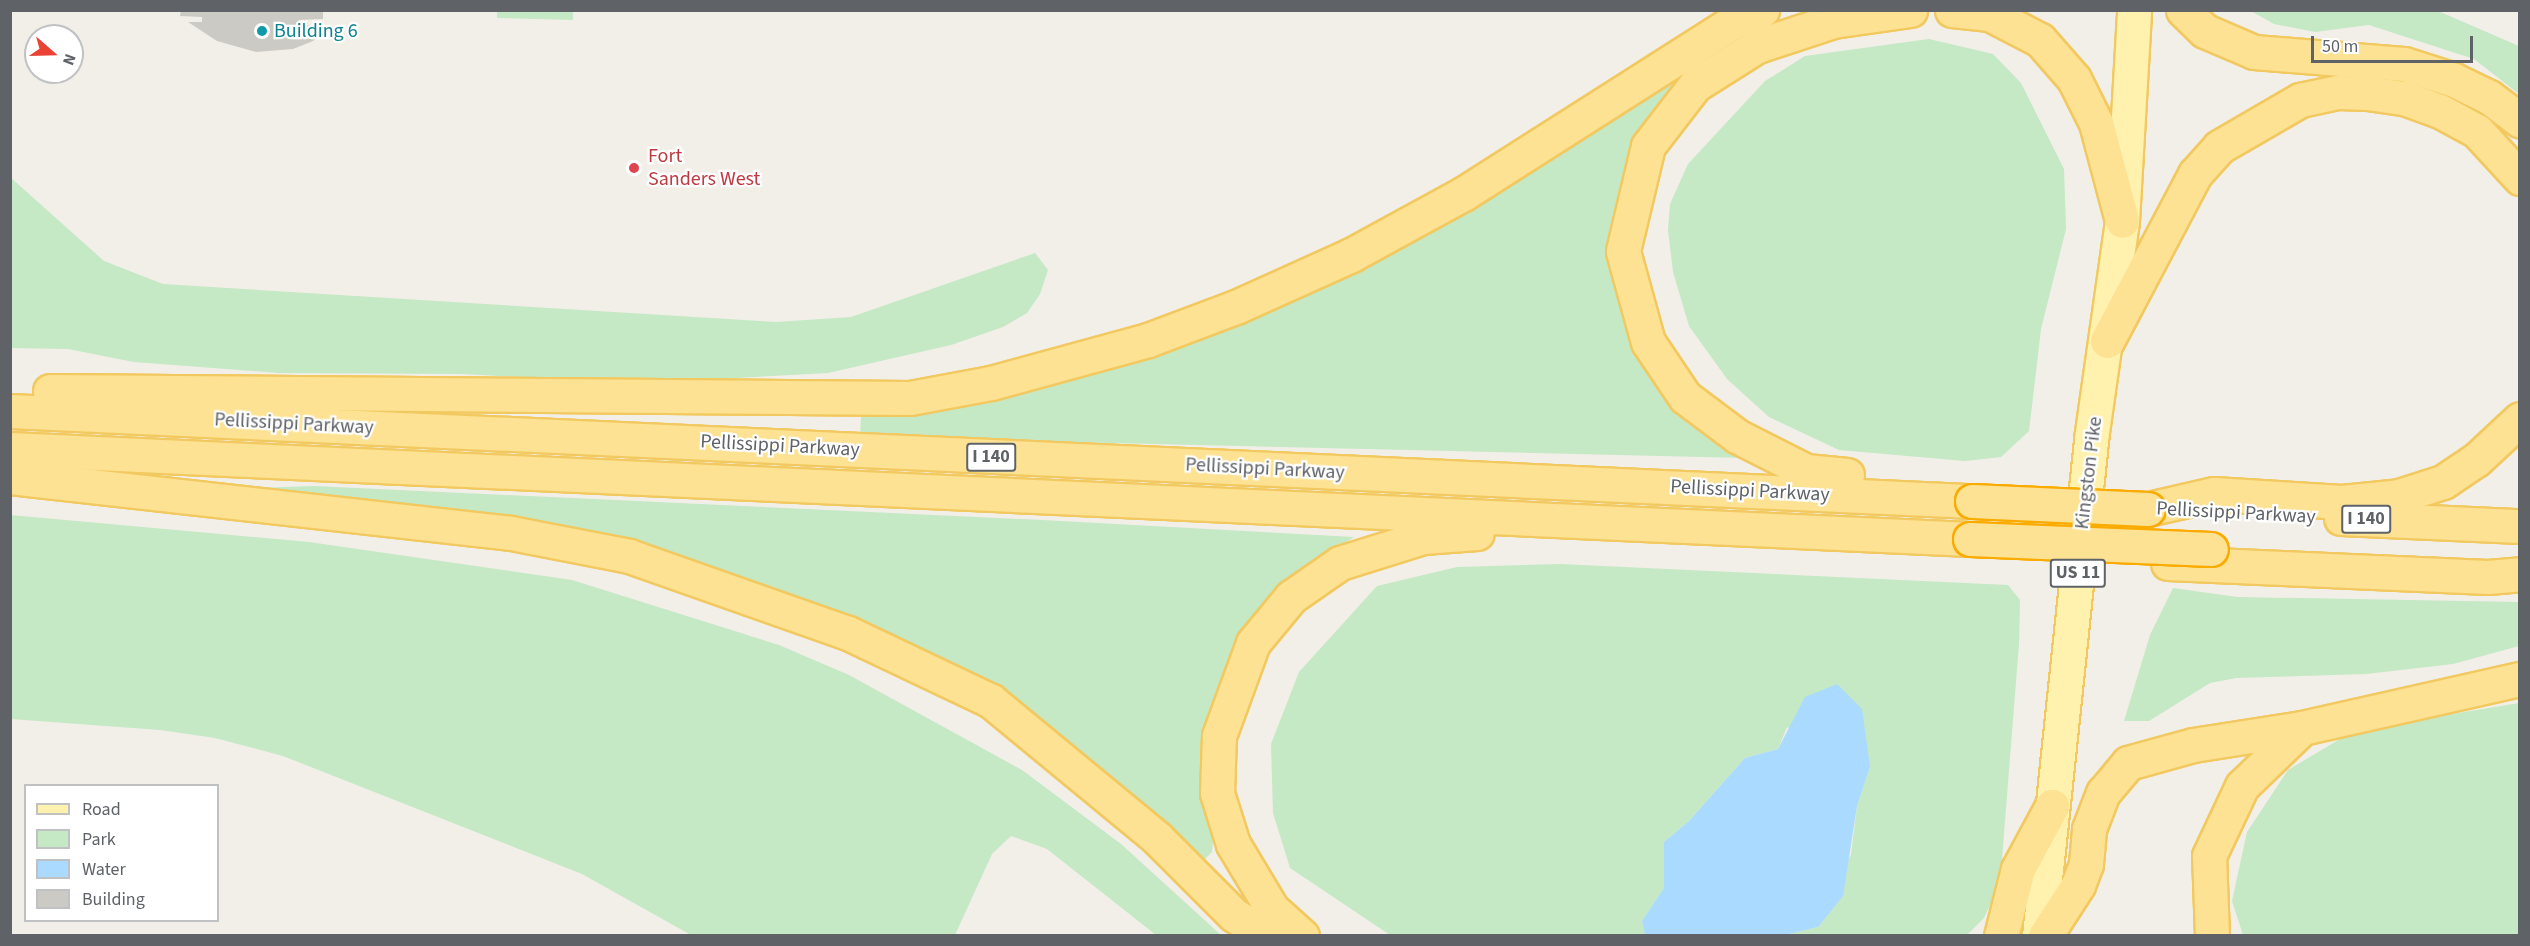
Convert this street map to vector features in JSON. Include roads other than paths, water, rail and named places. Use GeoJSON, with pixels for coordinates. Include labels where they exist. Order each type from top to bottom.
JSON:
{"type":"FeatureCollection","features":[{"type":"Feature","properties":{"kind":"highway"},"geometry":{"type":"LineString","coordinates":[[10,391],[910,398],[991,383],[1148,339],[1236,307],[1351,255],[1463,194],[1731,23],[1762,10]]}},
{"type":"Feature","properties":{"kind":"highway"},"geometry":{"type":"LineString","coordinates":[[1910,10],[1833,21],[1757,46],[1695,85],[1648,146],[1623,251],[1648,342],[1685,397],[1737,436],[1806,471],[1942,483],[1972,501]]}},
{"type":"Feature","properties":{"kind":"highway"},"geometry":{"type":"LineString","coordinates":[[1952,10],[1990,14],[2040,40],[2074,79],[2096,123],[2122,220]]}},
{"type":"Feature","properties":{"kind":"highway"},"geometry":{"type":"LineString","coordinates":[[2183,10],[2205,31],[2254,52],[2404,64],[2463,84],[2520,120]]}},
{"type":"Feature","properties":{"kind":"highway"},"geometry":{"type":"LineString","coordinates":[[2108,341],[2195,174],[2220,147],[2300,100],[2338,92],[2404,98],[2431,108],[2477,131],[2520,178]]}},
{"type":"Feature","properties":{"kind":"highway","name":"Pellissippi Parkway"},"geometry":{"type":"LineString","coordinates":[[10,411],[2148,509],[2213,504],[2520,526]]}},
{"type":"Feature","properties":{"kind":"highway"},"geometry":{"type":"LineString","coordinates":[[2213,504],[2342,502],[2399,496],[2443,482],[2476,460],[2520,419]]}},
{"type":"Feature","properties":{"kind":"highway","name":"Pellissippi Parkway"},"geometry":{"type":"LineString","coordinates":[[10,449],[2520,563]]}},
{"type":"Feature","properties":{"kind":"highway"},"geometry":{"type":"LineString","coordinates":[[10,477],[511,533],[629,556],[848,633],[991,701],[1157,838],[1234,915],[1267,936]]}},
{"type":"Feature","properties":{"kind":"highway"},"geometry":{"type":"LineString","coordinates":[[1302,936],[1272,909],[1233,844],[1217,794],[1219,736],[1253,643],[1291,597],[1340,563],[1423,537],[1480,533],[2488,577],[2520,574]]}},
{"type":"Feature","properties":{"kind":"highway"},"geometry":{"type":"LineString","coordinates":[[2045,936],[2078,885],[2086,864],[2089,829],[2103,793],[2128,763],[2193,745],[2302,728],[2520,679]]}},
{"type":"Feature","properties":{"kind":"highway"},"geometry":{"type":"LineString","coordinates":[[2212,936],[2209,856],[2242,786],[2302,728]]}},
{"type":"Feature","properties":{"kind":"highway"},"geometry":{"type":"LineString","coordinates":[[2001,936],[2018,869],[2052,806]]}},
{"type":"Feature","properties":{"kind":"main road","name":"Kingston Pike"},"geometry":{"type":"LineString","coordinates":[[2039,936],[2091,439],[2108,341],[2122,220],[2134,10]]}},
{"type":"Feature","properties":{"kind":"water"},"geometry":{"type":"Polygon","coordinates":[[[1837,684],[1862,709],[1870,767],[1857,806],[1843,896],[1818,927],[1785,935],[1645,935],[1642,921],[1664,888],[1664,842],[1689,821],[1745,758],[1778,749],[1805,697],[1837,684]]]}},
{"type":"Feature","properties":{"kind":"place","name":"Building 6"},"geometry":{"type":"Point","coordinates":[262,31]}},
{"type":"Feature","properties":{"kind":"place","name":"Fort Sanders West"},"geometry":{"type":"Point","coordinates":[634,168]}}]}
